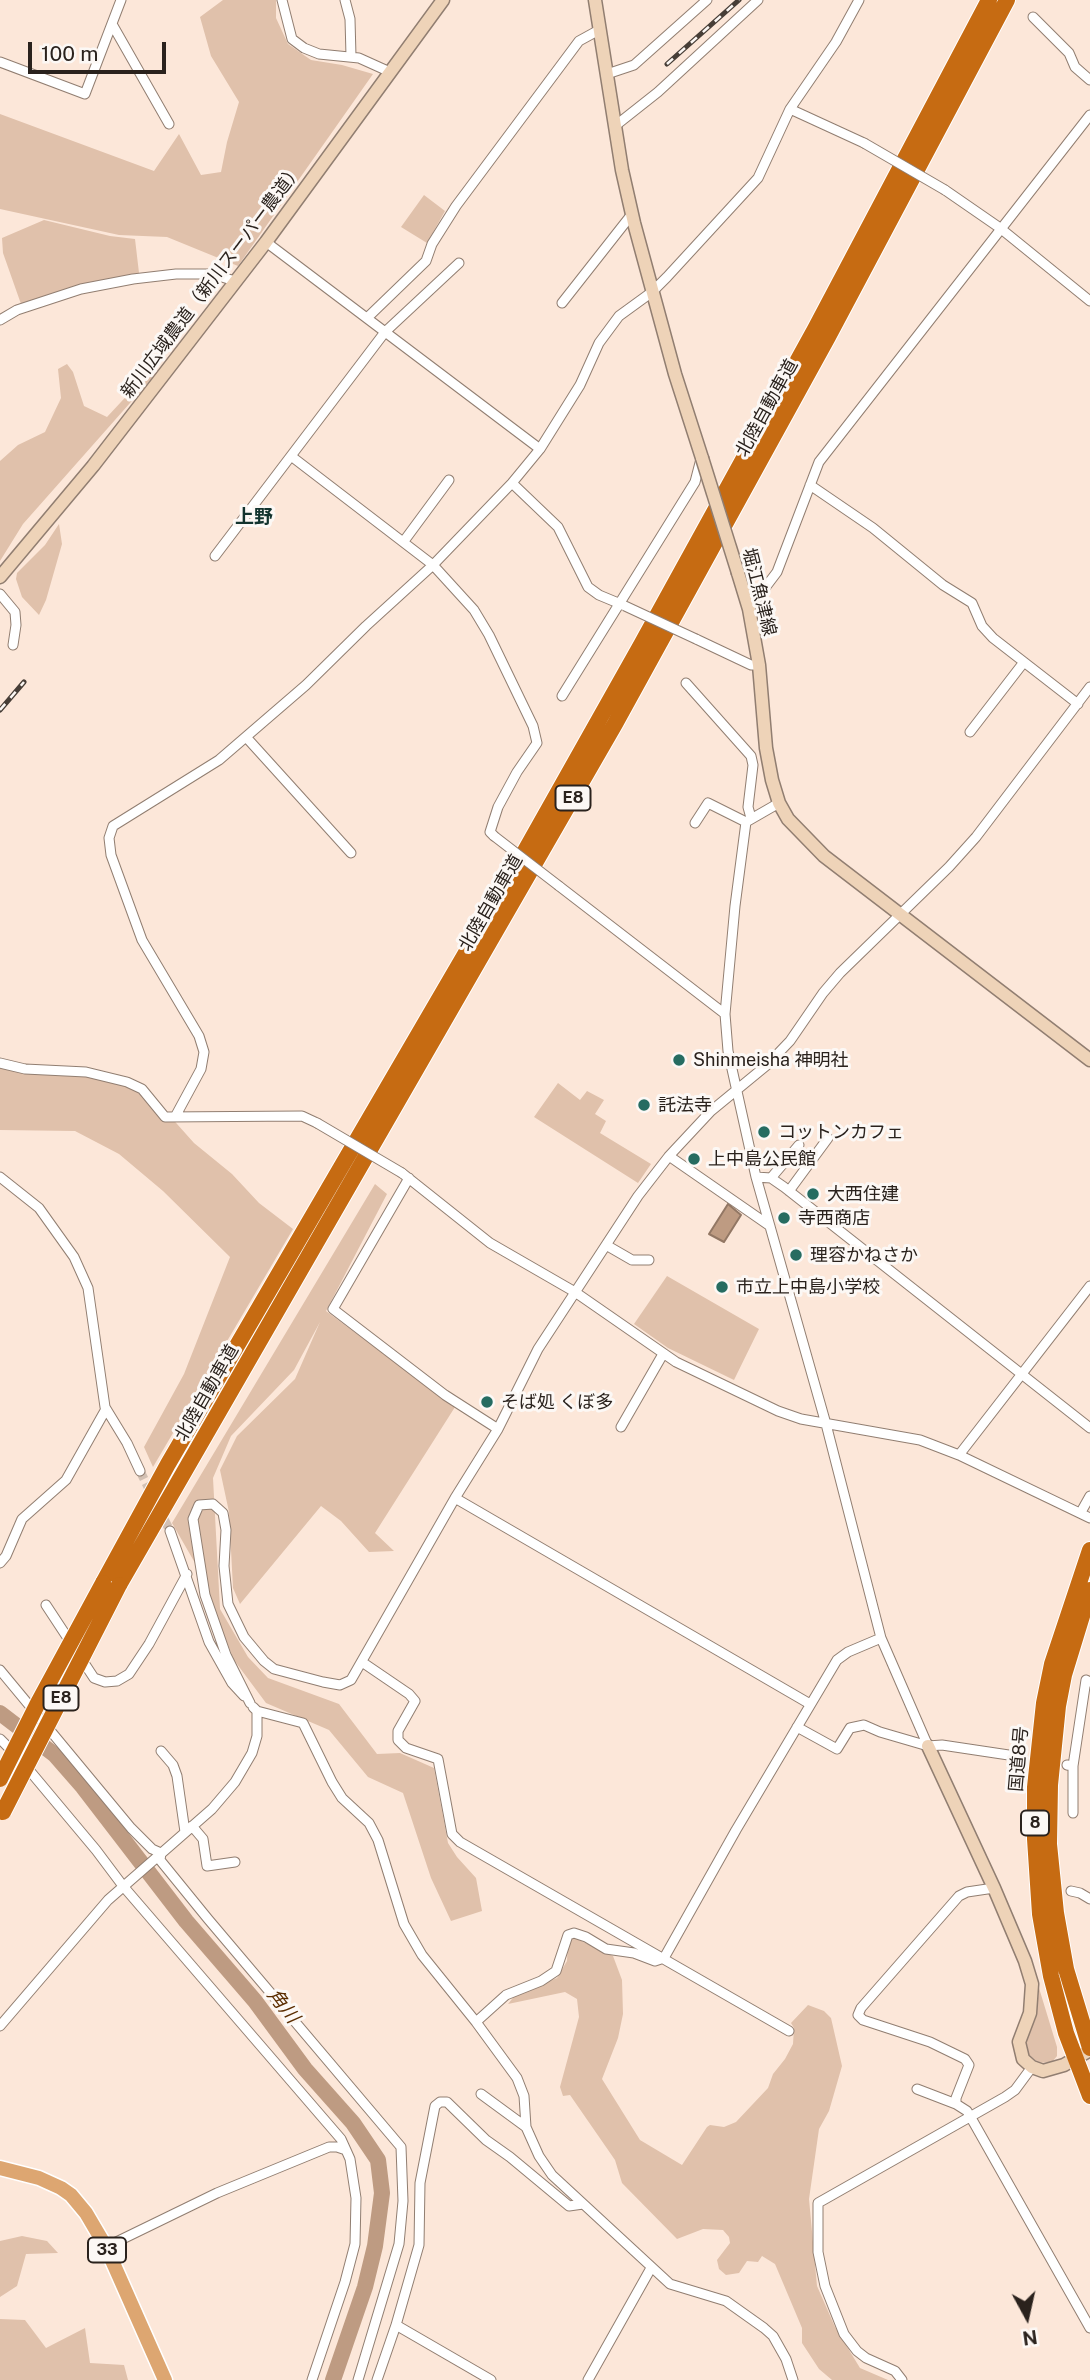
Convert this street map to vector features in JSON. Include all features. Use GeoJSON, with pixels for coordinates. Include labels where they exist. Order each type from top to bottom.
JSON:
{"type":"FeatureCollection","features":[{"type":"Feature","properties":{"kind":"highway","name":"北陸自動車道"},"geometry":{"type":"LineString","coordinates":[[0,1820],[168,1464],[502,891],[641,645],[815,330],[989,0]]}},
{"type":"Feature","properties":{"kind":"highway","name":"北陸自動車道"},"geometry":{"type":"LineString","coordinates":[[0,1779],[38,1703],[111,1584],[615,724],[828,337],[1007,0]]}},
{"type":"Feature","properties":{"kind":"highway","name":"国道8号"},"geometry":{"type":"LineString","coordinates":[[1090,1550],[1052,1664],[1044,1703],[1035,1787],[1035,1853],[1040,1914],[1051,1976],[1075,2059],[1090,2096]]}},
{"type":"Feature","properties":{"kind":"highway","name":"国道8号"},"geometry":{"type":"LineString","coordinates":[[1090,1590],[1064,1675],[1055,1725],[1049,1844],[1056,1913],[1066,1969],[1090,2049]]}},
{"type":"Feature","properties":{"kind":"main road","name":"新川広域農道（新川スーパー農道）"},"geometry":{"type":"LineString","coordinates":[[0,577],[93,466],[266,242],[443,0]]}},
{"type":"Feature","properties":{"kind":"main road","name":"堀江魚津線"},"geometry":{"type":"LineString","coordinates":[[595,0],[632,214],[652,292],[749,608],[759,665],[766,748],[779,803],[804,838],[824,856],[1090,1060]]}},
{"type":"Feature","properties":{"kind":"main road"},"geometry":{"type":"LineString","coordinates":[[928,1746],[1025,1961],[1031,1984],[1030,2012],[1019,2042],[1023,2059],[1032,2067],[1043,2071],[1064,2065],[1090,2049]]}},
{"type":"Feature","properties":{"kind":"main road","name":"33"},"geometry":{"type":"LineString","coordinates":[[0,2168],[39,2178],[71,2195],[86,2213],[106,2247],[165,2380]]}},
{"type":"Feature","properties":{"kind":"street"},"geometry":{"type":"LineString","coordinates":[[0,62],[85,93],[121,0]]}},
{"type":"Feature","properties":{"kind":"street"},"geometry":{"type":"LineString","coordinates":[[282,0],[292,39],[304,48],[318,54],[351,56],[390,72]]}},
{"type":"Feature","properties":{"kind":"street"},"geometry":{"type":"LineString","coordinates":[[345,0],[350,19],[351,56]]}},
{"type":"Feature","properties":{"kind":"street"},"geometry":{"type":"LineString","coordinates":[[607,75],[634,65],[707,0]]}},
{"type":"Feature","properties":{"kind":"street"},"geometry":{"type":"LineString","coordinates":[[615,126],[658,92],[758,0]]}},
{"type":"Feature","properties":{"kind":"street"},"geometry":{"type":"LineString","coordinates":[[175,1117],[201,1069],[204,1052],[199,1036],[142,940],[111,855],[109,838],[113,826],[219,760],[246,737],[433,565],[512,483],[540,449],[580,385],[599,343],[619,316],[652,292],[758,178],[790,109],[836,41],[859,0]]}},
{"type":"Feature","properties":{"kind":"street"},"geometry":{"type":"LineString","coordinates":[[1032,17],[1069,53],[1075,67],[1090,80]]}},
{"type":"Feature","properties":{"kind":"street"},"geometry":{"type":"LineString","coordinates":[[112,24],[169,124]]}},
{"type":"Feature","properties":{"kind":"street"},"geometry":{"type":"LineString","coordinates":[[367,318],[426,261],[432,244],[456,206],[579,41],[599,30]]}},
{"type":"Feature","properties":{"kind":"street"},"geometry":{"type":"LineString","coordinates":[[790,109],[864,143],[945,190],[1000,228],[1090,301]]}},
{"type":"Feature","properties":{"kind":"street"},"geometry":{"type":"LineString","coordinates":[[749,608],[777,572],[819,462],[1090,115]]}},
{"type":"Feature","properties":{"kind":"street"},"geometry":{"type":"LineString","coordinates":[[562,303],[632,214]]}},
{"type":"Feature","properties":{"kind":"street"},"geometry":{"type":"LineString","coordinates":[[266,242],[540,449]]}},
{"type":"Feature","properties":{"kind":"street"},"geometry":{"type":"LineString","coordinates":[[215,556],[385,331],[459,264]]}},
{"type":"Feature","properties":{"kind":"street"},"geometry":{"type":"LineString","coordinates":[[0,320],[17,310],[81,289],[133,279],[176,274],[212,274],[235,281]]}},
{"type":"Feature","properties":{"kind":"street"},"geometry":{"type":"LineString","coordinates":[[291,456],[433,565],[474,610],[489,635],[529,716],[537,743],[498,807],[490,832],[725,1014]]}},
{"type":"Feature","properties":{"kind":"street"},"geometry":{"type":"LineString","coordinates":[[562,696],[622,605],[695,482],[702,458]]}},
{"type":"Feature","properties":{"kind":"street"},"geometry":{"type":"LineString","coordinates":[[404,541],[449,480]]}},
{"type":"Feature","properties":{"kind":"street"},"geometry":{"type":"LineString","coordinates":[[512,483],[558,527],[589,587],[599,595],[751,665],[759,665]]}},
{"type":"Feature","properties":{"kind":"street"},"geometry":{"type":"LineString","coordinates":[[810,485],[873,528],[943,585],[972,603],[982,626],[993,638],[1078,704]]}},
{"type":"Feature","properties":{"kind":"street"},"geometry":{"type":"LineString","coordinates":[[0,594],[15,612],[13,645]]}},
{"type":"Feature","properties":{"kind":"street"},"geometry":{"type":"LineString","coordinates":[[970,732],[1024,662]]}},
{"type":"Feature","properties":{"kind":"street"},"geometry":{"type":"LineString","coordinates":[[686,682],[751,757],[753,765],[735,906],[725,1014],[728,1051],[756,1177],[826,1424],[881,1638],[928,1746]]}},
{"type":"Feature","properties":{"kind":"street"},"geometry":{"type":"LineString","coordinates":[[250,1703],[226,1655],[205,1595],[193,1518],[199,1505],[213,1504],[223,1513],[228,1604],[244,1637],[264,1661],[274,1668],[340,1685],[351,1680],[455,1498],[498,1429],[538,1349],[638,1196],[669,1156],[711,1111],[767,1065],[790,1041],[840,973],[949,867],[976,837],[1090,687]]}},
{"type":"Feature","properties":{"kind":"street"},"geometry":{"type":"LineString","coordinates":[[246,737],[351,853]]}},
{"type":"Feature","properties":{"kind":"street"},"geometry":{"type":"LineString","coordinates":[[695,823],[708,803],[748,820]]}},
{"type":"Feature","properties":{"kind":"street"},"geometry":{"type":"LineString","coordinates":[[748,820],[779,803]]}},
{"type":"Feature","properties":{"kind":"street"},"geometry":{"type":"LineString","coordinates":[[0,1063],[25,1069],[86,1072],[127,1082],[142,1089],[165,1117],[302,1116],[405,1175],[490,1243],[575,1292],[663,1354],[778,1411],[826,1424],[920,1440],[959,1455],[1090,1518]]}},
{"type":"Feature","properties":{"kind":"street"},"geometry":{"type":"LineString","coordinates":[[789,1191],[828,1138]]}},
{"type":"Feature","properties":{"kind":"street"},"geometry":{"type":"LineString","coordinates":[[771,1178],[799,1145]]}},
{"type":"Feature","properties":{"kind":"street"},"geometry":{"type":"LineString","coordinates":[[669,1156],[770,1226]]}},
{"type":"Feature","properties":{"kind":"street"},"geometry":{"type":"LineString","coordinates":[[405,1175],[333,1309],[445,1395],[498,1429]]}},
{"type":"Feature","properties":{"kind":"street"},"geometry":{"type":"LineString","coordinates":[[0,1177],[39,1208],[74,1257],[88,1288],[106,1409],[140,1471]]}},
{"type":"Feature","properties":{"kind":"street"},"geometry":{"type":"LineString","coordinates":[[756,1177],[771,1178],[789,1191],[1090,1428]]}},
{"type":"Feature","properties":{"kind":"street"},"geometry":{"type":"LineString","coordinates":[[606,1245],[632,1260],[649,1260]]}},
{"type":"Feature","properties":{"kind":"street"},"geometry":{"type":"LineString","coordinates":[[959,1455],[1090,1286]]}},
{"type":"Feature","properties":{"kind":"street"},"geometry":{"type":"LineString","coordinates":[[621,1427],[663,1354]]}},
{"type":"Feature","properties":{"kind":"street"},"geometry":{"type":"LineString","coordinates":[[0,1563],[6,1556],[22,1519],[66,1480],[106,1409]]}},
{"type":"Feature","properties":{"kind":"street"},"geometry":{"type":"LineString","coordinates":[[1081,1512],[1090,1496]]}},
{"type":"Feature","properties":{"kind":"street"},"geometry":{"type":"LineString","coordinates":[[455,1498],[810,1704]]}},
{"type":"Feature","properties":{"kind":"street"},"geometry":{"type":"LineString","coordinates":[[0,2026],[108,1900],[212,1809],[235,1782],[251,1754],[257,1736],[257,1712],[232,1683],[209,1642],[170,1531]]}},
{"type":"Feature","properties":{"kind":"street"},"geometry":{"type":"LineString","coordinates":[[46,1605],[94,1678],[104,1682],[117,1681],[129,1674],[149,1644],[187,1574]]}},
{"type":"Feature","properties":{"kind":"street"},"geometry":{"type":"LineString","coordinates":[[476,2022],[506,1995],[541,1981],[556,1971],[568,1935],[574,1933],[586,1937],[606,1950],[634,1953],[655,1961],[664,1958],[837,1660],[848,1652],[881,1638]]}},
{"type":"Feature","properties":{"kind":"street"},"geometry":{"type":"LineString","coordinates":[[362,1662],[415,1701],[398,1731],[398,1740],[407,1748],[438,1759],[452,1834],[460,1842],[789,2031]]}},
{"type":"Feature","properties":{"kind":"street"},"geometry":{"type":"LineString","coordinates":[[0,1670],[131,1828],[160,1854]]}},
{"type":"Feature","properties":{"kind":"street"},"geometry":{"type":"LineString","coordinates":[[1073,1813],[1070,1765],[1086,1680],[1090,1682]]}},
{"type":"Feature","properties":{"kind":"street"},"geometry":{"type":"LineString","coordinates":[[257,1712],[303,1723],[342,1798],[369,1823],[404,1924],[422,1955],[517,2078],[524,2096],[526,2127],[552,2175],[670,2284],[726,2301],[764,2328],[773,2336],[786,2359],[793,2380]]}},
{"type":"Feature","properties":{"kind":"street"},"geometry":{"type":"LineString","coordinates":[[797,1727],[837,1749],[850,1728],[864,1725],[928,1746],[942,1745],[1022,1757]]}},
{"type":"Feature","properties":{"kind":"street"},"geometry":{"type":"LineString","coordinates":[[0,1739],[33,1773],[124,1886],[341,2139],[350,2159],[356,2198],[355,2244],[312,2380]]}},
{"type":"Feature","properties":{"kind":"street"},"geometry":{"type":"LineString","coordinates":[[161,1751],[173,1765],[177,1776],[189,1829],[203,1839],[207,1866],[235,1862]]}},
{"type":"Feature","properties":{"kind":"street"},"geometry":{"type":"LineString","coordinates":[[160,1854],[160,1860],[208,1919],[401,2147],[403,2201],[399,2244],[358,2380]]}},
{"type":"Feature","properties":{"kind":"street"},"geometry":{"type":"LineString","coordinates":[[956,2104],[969,2065],[965,2059],[930,2042],[863,2020],[858,2015],[861,2008],[959,1896],[967,1892],[994,1888]]}},
{"type":"Feature","properties":{"kind":"street"},"geometry":{"type":"LineString","coordinates":[[1071,1891],[1090,1899]]}},
{"type":"Feature","properties":{"kind":"street"},"geometry":{"type":"LineString","coordinates":[[902,2380],[895,2371],[857,2351],[844,2334],[825,2286],[818,2252],[818,2203],[1015,2090],[1032,2067]]}},
{"type":"Feature","properties":{"kind":"street"},"geometry":{"type":"LineString","coordinates":[[917,2089],[967,2110],[1090,2328]]}},
{"type":"Feature","properties":{"kind":"street"},"geometry":{"type":"LineString","coordinates":[[481,2095],[526,2127]]}},
{"type":"Feature","properties":{"kind":"street"},"geometry":{"type":"LineString","coordinates":[[377,2380],[397,2325],[419,2245],[420,2183],[435,2106],[440,2102],[447,2102],[486,2140],[569,2206],[583,2204]]}},
{"type":"Feature","properties":{"kind":"street"},"geometry":{"type":"LineString","coordinates":[[106,2247],[217,2193],[329,2147],[345,2150]]}},
{"type":"Feature","properties":{"kind":"street"},"geometry":{"type":"LineString","coordinates":[[589,2380],[651,2268]]}},
{"type":"Feature","properties":{"kind":"street"},"geometry":{"type":"LineString","coordinates":[[397,2325],[491,2380]]}},
{"type":"Feature","properties":{"kind":"shaded area"},"geometry":{"type":"Polygon","coordinates":[[[223,0],[276,0],[276,18],[288,44],[311,60],[373,74],[238,266],[167,237],[119,235],[0,209],[0,114],[154,171],[179,134],[201,175],[221,172],[239,102],[211,56],[200,17],[223,0]]]}},
{"type":"Feature","properties":{"kind":"shaded area"},"geometry":{"type":"Polygon","coordinates":[[[424,195],[445,211],[427,243],[401,227],[424,195]]]}},
{"type":"Feature","properties":{"kind":"shaded area"},"geometry":{"type":"Polygon","coordinates":[[[44,220],[110,236],[135,239],[139,273],[21,304],[3,253],[2,238],[44,220]]]}},
{"type":"Feature","properties":{"kind":"shaded area"},"geometry":{"type":"Polygon","coordinates":[[[67,364],[73,372],[84,406],[107,417],[148,373],[153,377],[23,524],[0,561],[0,461],[18,445],[45,432],[61,398],[58,369],[67,364]]]}},
{"type":"Feature","properties":{"kind":"shaded area"},"geometry":{"type":"Polygon","coordinates":[[[59,524],[62,544],[39,615],[22,597],[16,579],[17,573],[45,545],[59,524]]]}},
{"type":"Feature","properties":{"kind":"shaded area"},"geometry":{"type":"Polygon","coordinates":[[[0,1058],[48,1074],[96,1075],[144,1087],[194,1143],[232,1174],[259,1203],[293,1229],[153,1467],[144,1447],[184,1374],[230,1257],[163,1191],[119,1154],[75,1131],[0,1130],[0,1058]]]}},
{"type":"Feature","properties":{"kind":"shaded area"},"geometry":{"type":"Polygon","coordinates":[[[558,1083],[580,1100],[587,1091],[604,1100],[595,1114],[606,1121],[600,1133],[651,1164],[638,1183],[534,1117],[558,1083]]]}},
{"type":"Feature","properties":{"kind":"shaded area"},"geometry":{"type":"Polygon","coordinates":[[[375,1184],[387,1194],[326,1311],[455,1407],[375,1533],[394,1551],[369,1552],[341,1521],[321,1506],[240,1604],[233,1588],[229,1512],[220,1470],[237,1436],[295,1379],[320,1322],[294,1370],[231,1436],[213,1478],[220,1609],[248,1657],[268,1678],[339,1704],[377,1754],[400,1753],[434,1768],[448,1843],[476,1878],[482,1911],[451,1921],[431,1878],[403,1793],[368,1777],[329,1730],[266,1703],[234,1660],[195,1563],[172,1523],[375,1184]]]}},
{"type":"Feature","properties":{"kind":"shaded area"},"geometry":{"type":"Polygon","coordinates":[[[728,1204],[741,1215],[724,1242],[709,1234],[728,1204]]]}},
{"type":"Feature","properties":{"kind":"shaded area"},"geometry":{"type":"Polygon","coordinates":[[[667,1276],[759,1329],[734,1380],[668,1348],[634,1324],[667,1276]]]}},
{"type":"Feature","properties":{"kind":"shaded area"},"geometry":{"type":"Polygon","coordinates":[[[575,1938],[613,1956],[622,1980],[623,2014],[618,2038],[602,2079],[640,2140],[682,2165],[707,2127],[724,2127],[736,2122],[768,2088],[773,2074],[793,2044],[794,2028],[791,2023],[808,2005],[824,2011],[831,2018],[842,2066],[829,2111],[819,2129],[809,2199],[817,2286],[835,2327],[860,2368],[888,2380],[832,2380],[819,2369],[802,2343],[802,2328],[775,2264],[762,2256],[758,2262],[747,2261],[739,2273],[726,2275],[719,2269],[717,2260],[730,2243],[723,2230],[703,2229],[677,2239],[622,2183],[615,2160],[570,2095],[563,2096],[560,2087],[579,2017],[577,1999],[565,1992],[508,2004],[516,1994],[557,1978],[567,1961],[568,1940],[575,1938]]]}},
{"type":"Feature","properties":{"kind":"shaded area"},"geometry":{"type":"Polygon","coordinates":[[[1039,1988],[1057,2047],[1057,2056],[1052,2062],[1039,2063],[1029,2055],[1026,2039],[1036,2018],[1039,1988]]]}},
{"type":"Feature","properties":{"kind":"shaded area"},"geometry":{"type":"Polygon","coordinates":[[[22,2236],[47,2241],[58,2253],[26,2254],[17,2286],[0,2297],[0,2241],[22,2236]]]}},
{"type":"Feature","properties":{"kind":"shaded area"},"geometry":{"type":"Polygon","coordinates":[[[0,2319],[25,2320],[46,2348],[85,2328],[90,2363],[124,2365],[128,2380],[0,2380],[0,2319]]]}},
{"type":"Feature","properties":{"kind":"waterway","name":"角川"},"geometry":{"type":"LineString","coordinates":[[0,1713],[55,1755],[83,1787],[186,1921],[255,2001],[305,2069],[353,2123],[378,2160],[382,2193],[375,2246],[365,2287],[333,2380]]}},
{"type":"Feature","properties":{"kind":"tunnel"},"geometry":{"type":"LineString","coordinates":[[140,1471],[170,1531]]}},
{"type":"Feature","properties":{"kind":"railway"},"geometry":{"type":"LineString","coordinates":[[667,64],[739,0]]}},
{"type":"Feature","properties":{"kind":"railway"},"geometry":{"type":"LineString","coordinates":[[0,710],[24,682]]}},
{"type":"Feature","properties":{"kind":"place","name":"Shinmeisha 神明社"},"geometry":{"type":"Point","coordinates":[679,1060]}},
{"type":"Feature","properties":{"kind":"place","name":"託法寺"},"geometry":{"type":"Point","coordinates":[644,1105]}},
{"type":"Feature","properties":{"kind":"place","name":"コットンカフェ"},"geometry":{"type":"Point","coordinates":[764,1132]}},
{"type":"Feature","properties":{"kind":"place","name":"上中島公民館"},"geometry":{"type":"Point","coordinates":[694,1159]}},
{"type":"Feature","properties":{"kind":"place","name":"大西住建"},"geometry":{"type":"Point","coordinates":[813,1194]}},
{"type":"Feature","properties":{"kind":"place","name":"寺西商店"},"geometry":{"type":"Point","coordinates":[784,1218]}},
{"type":"Feature","properties":{"kind":"place","name":"理容かねさか"},"geometry":{"type":"Point","coordinates":[796,1255]}},
{"type":"Feature","properties":{"kind":"place","name":"市立上中島小学校"},"geometry":{"type":"Point","coordinates":[722,1287]}},
{"type":"Feature","properties":{"kind":"place","name":"そば処 くぼ多"},"geometry":{"type":"Point","coordinates":[487,1402]}},
{"type":"Feature","properties":{"kind":"district","name":"上野"},"geometry":{"type":"Point","coordinates":[254,517]}}]}
